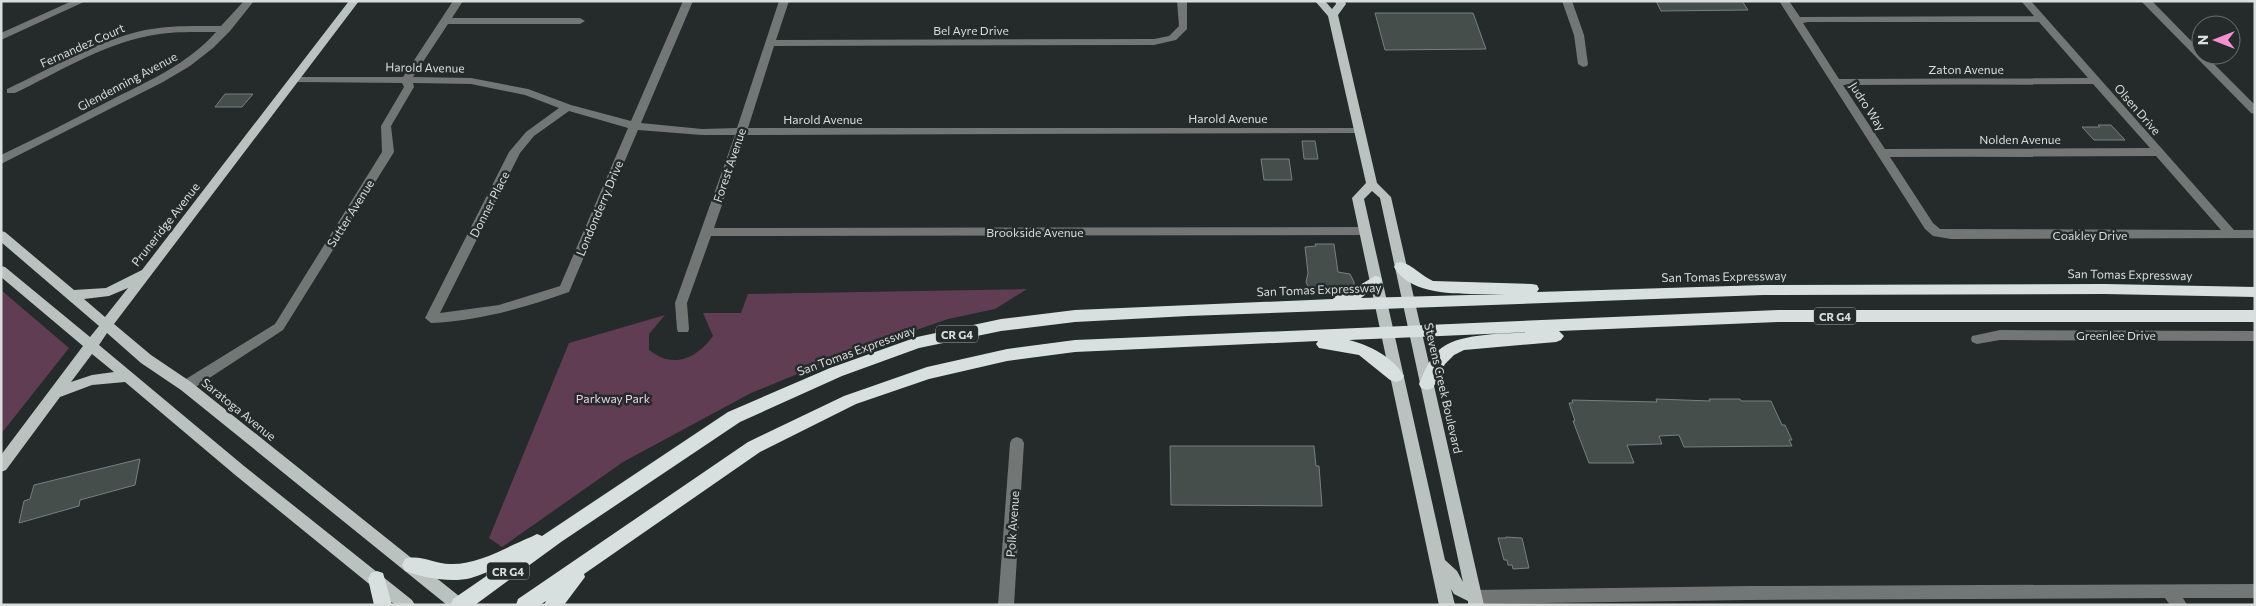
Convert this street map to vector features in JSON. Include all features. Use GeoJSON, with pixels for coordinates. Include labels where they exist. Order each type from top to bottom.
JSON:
{"type":"FeatureCollection","features":[{"type":"Feature","properties":{"kind":"highway"},"geometry":{"type":"LineString","coordinates":[[1401,267],[1420,281],[1432,286],[1544,289],[1575,296]]}},
{"type":"Feature","properties":{"kind":"highway"},"geometry":{"type":"LineString","coordinates":[[1317,305],[1355,295],[1375,281]]}},
{"type":"Feature","properties":{"kind":"highway","name":"San Tomas Expressway"},"geometry":{"type":"LineString","coordinates":[[460,605],[555,537],[734,417],[836,372],[917,343],[1001,325],[1075,316],[1317,305],[1773,290],[2105,289],[2255,292]]}},
{"type":"Feature","properties":{"kind":"highway","name":"CR G4"},"geometry":{"type":"LineString","coordinates":[[525,605],[754,447],[850,400],[927,373],[1007,355],[1075,346],[1778,316],[2255,316]]}},
{"type":"Feature","properties":{"kind":"highway"},"geometry":{"type":"LineString","coordinates":[[1427,384],[1439,359],[1453,347],[1462,344],[1560,335],[1610,324]]}},
{"type":"Feature","properties":{"kind":"highway"},"geometry":{"type":"LineString","coordinates":[[1225,339],[1298,342],[1360,348],[1378,359],[1396,376]]}},
{"type":"Feature","properties":{"kind":"highway"},"geometry":{"type":"LineString","coordinates":[[411,565],[450,572],[471,570],[510,555],[533,543],[555,537]]}},
{"type":"Feature","properties":{"kind":"highway"},"geometry":{"type":"LineString","coordinates":[[553,605],[582,569],[611,546]]}},
{"type":"Feature","properties":{"kind":"highway"},"geometry":{"type":"LineString","coordinates":[[377,580],[383,605]]}},
{"type":"Feature","properties":{"kind":"main road","name":"Pruneridge Avenue"},"geometry":{"type":"LineString","coordinates":[[1,466],[354,1]]}},
{"type":"Feature","properties":{"kind":"main road"},"geometry":{"type":"LineString","coordinates":[[1320,1],[1333,15],[1341,4],[1340,1]]}},
{"type":"Feature","properties":{"kind":"main road","name":"Stevens Creek Boulevard"},"geometry":{"type":"LineString","coordinates":[[1333,15],[1358,131],[1372,184],[1386,197],[1475,601]]}},
{"type":"Feature","properties":{"kind":"main road"},"geometry":{"type":"LineString","coordinates":[[1372,184],[1358,198],[1386,333],[1406,410],[1447,605]]}},
{"type":"Feature","properties":{"kind":"main road","name":"Saratoga Avenue"},"geometry":{"type":"LineString","coordinates":[[1,235],[146,359],[186,386],[460,605]]}},
{"type":"Feature","properties":{"kind":"main road"},"geometry":{"type":"LineString","coordinates":[[71,295],[100,295],[115,291],[152,267]]}},
{"type":"Feature","properties":{"kind":"main road"},"geometry":{"type":"LineString","coordinates":[[1,270],[239,470],[407,605]]}},
{"type":"Feature","properties":{"kind":"main road"},"geometry":{"type":"LineString","coordinates":[[57,393],[98,377],[129,378]]}},
{"type":"Feature","properties":{"kind":"main road"},"geometry":{"type":"LineString","coordinates":[[1438,563],[1452,576],[1459,589],[1475,601]]}},
{"type":"Feature","properties":{"kind":"street"},"geometry":{"type":"LineString","coordinates":[[1,37],[81,1]]}},
{"type":"Feature","properties":{"kind":"street","name":"Glendenning Avenue"},"geometry":{"type":"LineString","coordinates":[[1,160],[159,80],[186,64],[209,46],[226,29],[249,1]]}},
{"type":"Feature","properties":{"kind":"street","name":"Sutter Avenue"},"geometry":{"type":"LineString","coordinates":[[186,386],[279,327],[388,152],[386,126],[408,87],[406,80],[458,1]]}},
{"type":"Feature","properties":{"kind":"street","name":"Londonderry Drive"},"geometry":{"type":"LineString","coordinates":[[432,318],[447,318],[496,310],[564,289],[688,1]]}},
{"type":"Feature","properties":{"kind":"street","name":"Forest Avenue"},"geometry":{"type":"LineString","coordinates":[[683,329],[681,303],[741,133],[784,1]]}},
{"type":"Feature","properties":{"kind":"street","name":"Bel Ayre Drive"},"geometry":{"type":"LineString","coordinates":[[769,43],[1144,42],[1172,38],[1184,27],[1182,1]]}},
{"type":"Feature","properties":{"kind":"street"},"geometry":{"type":"LineString","coordinates":[[1567,1],[1579,35],[1583,64]]}},
{"type":"Feature","properties":{"kind":"street","name":"Judro Way"},"geometry":{"type":"LineString","coordinates":[[1784,1],[1929,226]]}},
{"type":"Feature","properties":{"kind":"street","name":"Olsen Drive"},"geometry":{"type":"LineString","coordinates":[[2026,1],[2232,234]]}},
{"type":"Feature","properties":{"kind":"street"},"geometry":{"type":"LineString","coordinates":[[2146,1],[2255,111]]}},
{"type":"Feature","properties":{"kind":"street"},"geometry":{"type":"LineString","coordinates":[[1796,21],[1808,19],[2041,19]]}},
{"type":"Feature","properties":{"kind":"street"},"geometry":{"type":"LineString","coordinates":[[444,21],[580,21]]}},
{"type":"Feature","properties":{"kind":"street","name":"Fernandez Court"},"geometry":{"type":"LineString","coordinates":[[11,91],[111,44],[134,36],[163,30],[226,29]]}},
{"type":"Feature","properties":{"kind":"street","name":"Harold Avenue"},"geometry":{"type":"LineString","coordinates":[[295,79],[471,81],[528,92],[634,126],[683,131],[741,133],[1358,131]]}},
{"type":"Feature","properties":{"kind":"street","name":"Zaton Avenue"},"geometry":{"type":"LineString","coordinates":[[1836,82],[2096,81]]}},
{"type":"Feature","properties":{"kind":"street","name":"Donner Place"},"geometry":{"type":"LineString","coordinates":[[432,318],[515,152],[530,134],[567,106]]}},
{"type":"Feature","properties":{"kind":"street","name":"Nolden Avenue"},"geometry":{"type":"LineString","coordinates":[[1882,153],[2158,152]]}},
{"type":"Feature","properties":{"kind":"street","name":"Coakley Drive"},"geometry":{"type":"LineString","coordinates":[[1929,226],[1937,233],[1951,235],[2255,234]]}},
{"type":"Feature","properties":{"kind":"street","name":"Brookside Avenue"},"geometry":{"type":"LineString","coordinates":[[706,232],[1365,231]]}},
{"type":"Feature","properties":{"kind":"street","name":"Greenlee Drive"},"geometry":{"type":"LineString","coordinates":[[1977,339],[2000,335],[2255,336]]}},
{"type":"Feature","properties":{"kind":"street","name":"Polk Avenue"},"geometry":{"type":"LineString","coordinates":[[1006,605],[1017,443]]}},
{"type":"Feature","properties":{"kind":"street"},"geometry":{"type":"LineString","coordinates":[[1475,601],[1702,596],[1749,593],[2255,591]]}},
{"type":"Feature","properties":{"kind":"street"},"geometry":{"type":"LineString","coordinates":[[2169,592],[2178,605]]}},
{"type":"Feature","properties":{"kind":"green space","name":"Parkway Park"},"geometry":{"type":"Polygon","coordinates":[[[1027,289],[995,309],[948,319],[844,355],[751,393],[623,462],[502,547],[489,538],[569,343],[665,315],[649,334],[649,350],[659,357],[680,360],[699,351],[713,336],[703,313],[741,313],[748,294],[1027,289]]]}},
{"type":"Feature","properties":{"kind":"green space"},"geometry":{"type":"Polygon","coordinates":[[[1,290],[69,348],[1,434],[1,290]]]}},
{"type":"Feature","properties":{"kind":"building"},"geometry":{"type":"Polygon","coordinates":[[[1656,1],[1742,1],[1748,10],[1661,11],[1656,1]]]}},
{"type":"Feature","properties":{"kind":"building"},"geometry":{"type":"Polygon","coordinates":[[[1375,13],[1473,13],[1486,49],[1385,50],[1375,13]]]}},
{"type":"Feature","properties":{"kind":"building"},"geometry":{"type":"Polygon","coordinates":[[[225,94],[253,94],[242,107],[215,107],[225,94]]]}},
{"type":"Feature","properties":{"kind":"building"},"geometry":{"type":"Polygon","coordinates":[[[2098,125],[2111,125],[2125,140],[2094,140],[2082,127],[2100,127],[2098,125]]]}},
{"type":"Feature","properties":{"kind":"building"},"geometry":{"type":"Polygon","coordinates":[[[1302,141],[1315,141],[1318,159],[1304,159],[1302,141]]]}},
{"type":"Feature","properties":{"kind":"building"},"geometry":{"type":"Polygon","coordinates":[[[1261,159],[1289,159],[1292,180],[1264,180],[1261,159]]]}},
{"type":"Feature","properties":{"kind":"building"},"geometry":{"type":"Polygon","coordinates":[[[1315,244],[1334,244],[1338,272],[1350,274],[1354,287],[1339,291],[1310,291],[1306,282],[1308,273],[1305,247],[1316,246],[1315,244]]]}},
{"type":"Feature","properties":{"kind":"building"},"geometry":{"type":"Polygon","coordinates":[[[1656,399],[1771,401],[1782,425],[1785,425],[1792,440],[1789,440],[1792,446],[1684,447],[1679,435],[1659,436],[1662,444],[1627,445],[1634,463],[1589,463],[1573,421],[1575,421],[1569,403],[1573,403],[1572,400],[1657,402],[1656,399]]]}},
{"type":"Feature","properties":{"kind":"building"},"geometry":{"type":"Polygon","coordinates":[[[1170,446],[1314,446],[1316,466],[1319,466],[1322,506],[1171,505],[1170,446]]]}},
{"type":"Feature","properties":{"kind":"building"},"geometry":{"type":"Polygon","coordinates":[[[140,459],[135,485],[80,500],[79,506],[19,523],[24,501],[30,499],[34,485],[140,459]]]}},
{"type":"Feature","properties":{"kind":"building"},"geometry":{"type":"Polygon","coordinates":[[[1498,538],[1522,538],[1529,568],[1513,569],[1512,565],[1508,565],[1507,560],[1504,560],[1498,538]]]}}]}
